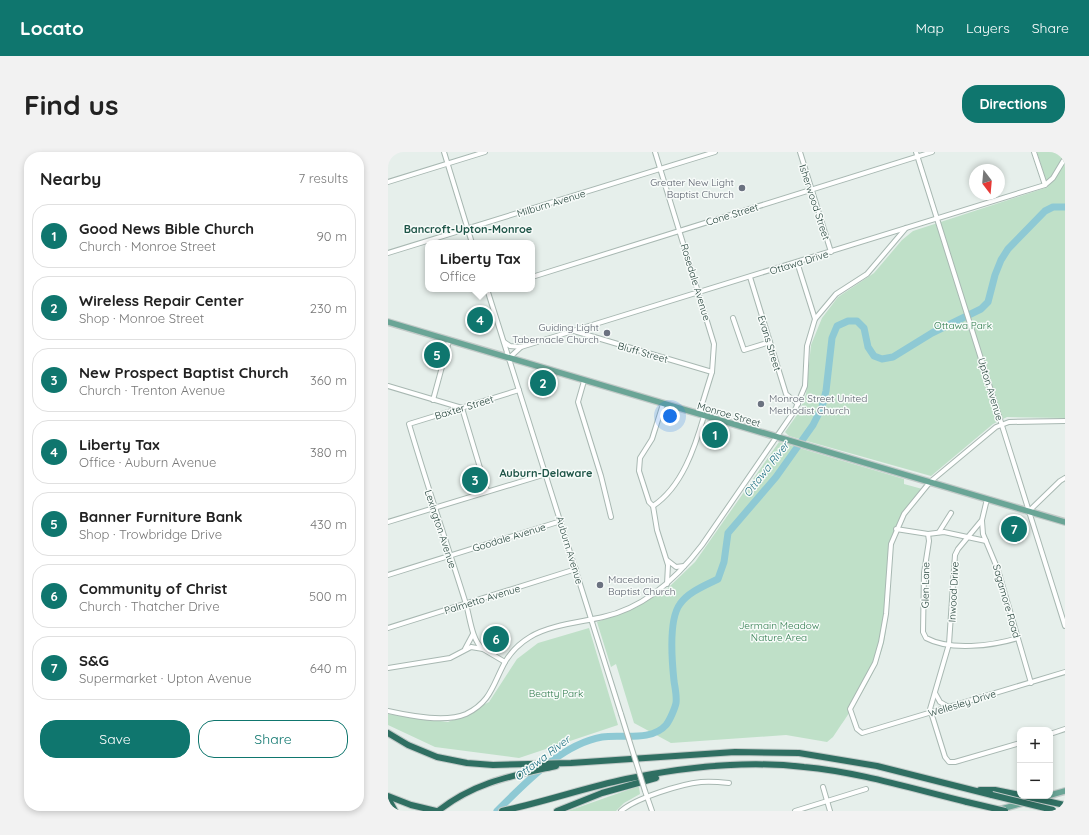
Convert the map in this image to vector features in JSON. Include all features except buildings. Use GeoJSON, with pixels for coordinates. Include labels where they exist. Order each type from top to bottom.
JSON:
{"type":"FeatureCollection","features":[{"type":"Feature","properties":{"kind":"highway"},"geometry":{"type":"LineString","coordinates":[[388,733],[408,745],[437,757],[467,763],[493,765],[574,763],[735,752],[799,753],[857,762],[1054,811]]}},
{"type":"Feature","properties":{"kind":"highway"},"geometry":{"type":"LineString","coordinates":[[388,797],[417,807],[437,811],[452,800],[470,790],[498,779],[574,763]]}},
{"type":"Feature","properties":{"kind":"highway"},"geometry":{"type":"LineString","coordinates":[[502,811],[625,779],[688,769],[743,764],[804,766],[853,774],[1005,811]]}},
{"type":"Feature","properties":{"kind":"highway"},"geometry":{"type":"LineString","coordinates":[[557,811],[602,793],[688,769]]}},
{"type":"Feature","properties":{"kind":"highway"},"geometry":{"type":"LineString","coordinates":[[978,791],[988,789],[1017,794]]}},
{"type":"Feature","properties":{"kind":"highway"},"geometry":{"type":"LineString","coordinates":[[388,797],[395,811]]}},
{"type":"Feature","properties":{"kind":"highway"},"geometry":{"type":"LineString","coordinates":[[1036,799],[1065,806]]}},
{"type":"Feature","properties":{"kind":"main road","name":"Monroe Street"},"geometry":{"type":"LineString","coordinates":[[388,322],[1065,522]]}},
{"type":"Feature","properties":{"kind":"main road"},"geometry":{"type":"LineString","coordinates":[[992,811],[1065,791]]}},
{"type":"Feature","properties":{"kind":"street"},"geometry":{"type":"LineString","coordinates":[[444,152],[471,240]]}},
{"type":"Feature","properties":{"kind":"street"},"geometry":{"type":"LineString","coordinates":[[388,182],[485,152]]}},
{"type":"Feature","properties":{"kind":"street","name":"Rosedale Avenue"},"geometry":{"type":"LineString","coordinates":[[653,506],[662,500],[689,460],[696,443],[712,372],[714,344],[654,152]]}},
{"type":"Feature","properties":{"kind":"street","name":"Milburn Avenue"},"geometry":{"type":"LineString","coordinates":[[431,240],[715,152]]}},
{"type":"Feature","properties":{"kind":"street","name":"Isherwood Street"},"geometry":{"type":"LineString","coordinates":[[800,152],[831,252]]}},
{"type":"Feature","properties":{"kind":"street","name":"Cone Street"},"geometry":{"type":"LineString","coordinates":[[535,276],[811,190],[917,154],[932,152]]}},
{"type":"Feature","properties":{"kind":"street"},"geometry":{"type":"LineString","coordinates":[[1034,152],[1045,184]]}},
{"type":"Feature","properties":{"kind":"street","name":"Upton Avenue"},"geometry":{"type":"LineString","coordinates":[[917,154],[1065,626]]}},
{"type":"Feature","properties":{"kind":"street","name":"Ottawa Drive"},"geometry":{"type":"LineString","coordinates":[[509,358],[521,348],[938,219],[1045,184],[1053,178],[1065,158]]}},
{"type":"Feature","properties":{"kind":"street"},"geometry":{"type":"LineString","coordinates":[[388,711],[442,718],[451,718],[467,713],[480,705],[493,690],[505,662],[515,648],[531,636],[605,617],[629,608],[667,584],[685,566],[702,545],[779,438],[798,404],[805,386],[807,346],[815,319],[836,294],[867,274],[906,228]]}},
{"type":"Feature","properties":{"kind":"street","name":"Milburn Avenue"},"geometry":{"type":"LineString","coordinates":[[388,253],[425,242]]}},
{"type":"Feature","properties":{"kind":"street"},"geometry":{"type":"LineString","coordinates":[[797,262],[815,319]]}},
{"type":"Feature","properties":{"kind":"street","name":"Evans Street"},"geometry":{"type":"LineString","coordinates":[[750,277],[784,390],[789,398],[798,404]]}},
{"type":"Feature","properties":{"kind":"street","name":"Auburn Avenue"},"geometry":{"type":"LineString","coordinates":[[488,292],[652,811]]}},
{"type":"Feature","properties":{"kind":"street"},"geometry":{"type":"LineString","coordinates":[[733,318],[744,350],[770,342]]}},
{"type":"Feature","properties":{"kind":"street","name":"Bluff Street"},"geometry":{"type":"LineString","coordinates":[[574,331],[712,372]]}},
{"type":"Feature","properties":{"kind":"street"},"geometry":{"type":"LineString","coordinates":[[433,400],[449,341]]}},
{"type":"Feature","properties":{"kind":"street"},"geometry":{"type":"LineString","coordinates":[[504,342],[510,346],[521,348]]}},
{"type":"Feature","properties":{"kind":"street"},"geometry":{"type":"LineString","coordinates":[[584,381],[578,402],[601,476],[611,517]]}},
{"type":"Feature","properties":{"kind":"street"},"geometry":{"type":"LineString","coordinates":[[388,386],[462,408],[487,491]]}},
{"type":"Feature","properties":{"kind":"street","name":"Baxter Street"},"geometry":{"type":"LineString","coordinates":[[409,424],[519,390]]}},
{"type":"Feature","properties":{"kind":"street"},"geometry":{"type":"LineString","coordinates":[[663,404],[652,438],[639,463],[643,486],[649,502],[653,506],[657,530],[666,558],[667,584]]}},
{"type":"Feature","properties":{"kind":"street"},"geometry":{"type":"LineString","coordinates":[[986,541],[939,532],[928,534],[896,529],[912,503],[930,482],[988,432],[1002,424],[1065,421]]}},
{"type":"Feature","properties":{"kind":"street","name":"Lexington Avenue"},"geometry":{"type":"LineString","coordinates":[[409,424],[434,508],[466,604],[477,644],[483,648]]}},
{"type":"Feature","properties":{"kind":"street"},"geometry":{"type":"LineString","coordinates":[[388,522],[546,474]]}},
{"type":"Feature","properties":{"kind":"street"},"geometry":{"type":"LineString","coordinates":[[1028,512],[1065,478]]}},
{"type":"Feature","properties":{"kind":"street","name":"Inwood Drive"},"geometry":{"type":"LineString","coordinates":[[987,500],[982,520],[958,549],[954,562],[949,644],[930,709],[947,761],[954,762],[1017,744]]}},
{"type":"Feature","properties":{"kind":"street"},"geometry":{"type":"LineString","coordinates":[[939,532],[951,513]]}},
{"type":"Feature","properties":{"kind":"street","name":"Sagamore Road"},"geometry":{"type":"LineString","coordinates":[[982,520],[986,541],[998,570],[1031,683]]}},
{"type":"Feature","properties":{"kind":"street","name":"Goodale Avenue"},"geometry":{"type":"LineString","coordinates":[[388,575],[561,521]]}},
{"type":"Feature","properties":{"kind":"street","name":"Wellesley Drive"},"geometry":{"type":"LineString","coordinates":[[896,529],[890,557],[886,614],[882,642],[875,663],[850,709],[856,729],[859,732],[865,732],[931,713],[1065,672]]}},
{"type":"Feature","properties":{"kind":"street","name":"Glen Lane"},"geometry":{"type":"LineString","coordinates":[[928,534],[929,541],[924,573],[924,636],[929,640],[949,644]]}},
{"type":"Feature","properties":{"kind":"street"},"geometry":{"type":"LineString","coordinates":[[666,558],[672,566],[685,566]]}},
{"type":"Feature","properties":{"kind":"street","name":"Palmetto Avenue"},"geometry":{"type":"LineString","coordinates":[[388,628],[576,569]]}},
{"type":"Feature","properties":{"kind":"street"},"geometry":{"type":"LineString","coordinates":[[464,650],[474,634]]}},
{"type":"Feature","properties":{"kind":"street"},"geometry":{"type":"LineString","coordinates":[[949,644],[964,646],[990,645],[1018,638]]}},
{"type":"Feature","properties":{"kind":"street"},"geometry":{"type":"LineString","coordinates":[[388,668],[445,660],[471,647],[483,648],[505,662]]}},
{"type":"Feature","properties":{"kind":"street"},"geometry":{"type":"LineString","coordinates":[[935,693],[940,702],[949,707]]}},
{"type":"Feature","properties":{"kind":"street"},"geometry":{"type":"LineString","coordinates":[[1053,733],[1065,729]]}},
{"type":"Feature","properties":{"kind":"street"},"geometry":{"type":"LineString","coordinates":[[621,811],[632,803],[691,784],[703,782],[729,783]]}},
{"type":"Feature","properties":{"kind":"street"},"geometry":{"type":"LineString","coordinates":[[823,787],[830,811]]}},
{"type":"Feature","properties":{"kind":"street"},"geometry":{"type":"LineString","coordinates":[[796,811],[866,790]]}},
{"type":"Feature","properties":{"kind":"green space","name":"Ottawa Park"},"geometry":{"type":"Polygon","coordinates":[[[1037,152],[1065,152],[1065,418],[1007,417],[993,424],[931,476],[789,436],[785,432],[799,412],[806,394],[811,345],[822,318],[838,297],[874,273],[902,240],[913,231],[1048,187],[1037,152]]]}},
{"type":"Feature","properties":{"kind":"green space","name":"Jermain Meadow Nature Area"},"geometry":{"type":"Polygon","coordinates":[[[779,442],[904,479],[904,484],[926,490],[903,519],[894,543],[891,557],[888,614],[884,642],[880,655],[863,692],[833,737],[827,742],[786,735],[671,743],[634,723],[616,664],[611,667],[597,622],[637,607],[669,587],[695,562],[779,442]]]}},
{"type":"Feature","properties":{"kind":"green space","name":"Beatty Park"},"geometry":{"type":"Polygon","coordinates":[[[589,628],[618,725],[519,758],[435,747],[388,725],[388,714],[448,722],[489,702],[517,659],[538,643],[589,628]]]}},
{"type":"Feature","properties":{"kind":"green space"},"geometry":{"type":"Polygon","coordinates":[[[639,787],[640,794],[624,803],[616,811],[568,811],[639,787]]]}},
{"type":"Feature","properties":{"kind":"waterway","name":"Ottawa River"},"geometry":{"type":"LineString","coordinates":[[497,811],[545,766],[573,748],[587,741],[602,737],[652,734],[660,730],[668,723],[676,700],[672,663],[672,630],[676,611],[683,600],[688,596],[718,579],[724,562],[728,533],[776,477],[813,425],[822,407],[826,391],[832,338],[837,326],[848,321],[857,321],[864,328],[868,347],[874,356],[882,359],[893,357],[932,333],[981,309],[988,302],[995,275],[1001,260],[1008,249],[1045,211],[1053,207],[1065,207]]}},
{"type":"Feature","properties":{"kind":"place","name":"Greater New Light Baptist Church"},"geometry":{"type":"Point","coordinates":[742,188]}},
{"type":"Feature","properties":{"kind":"place","name":"Liberty Tax"},"geometry":{"type":"Point","coordinates":[480,320]}},
{"type":"Feature","properties":{"kind":"place","name":"Guiding Light Tabernacle Church"},"geometry":{"type":"Point","coordinates":[607,333]}},
{"type":"Feature","properties":{"kind":"place","name":"Banner Furniture Bank"},"geometry":{"type":"Point","coordinates":[437,355]}},
{"type":"Feature","properties":{"kind":"place","name":"Wireless Repair Center"},"geometry":{"type":"Point","coordinates":[543,383]}},
{"type":"Feature","properties":{"kind":"place","name":"Monroe Street United Methodist Church"},"geometry":{"type":"Point","coordinates":[761,404]}},
{"type":"Feature","properties":{"kind":"place","name":"Good News Bible Church"},"geometry":{"type":"Point","coordinates":[715,435]}},
{"type":"Feature","properties":{"kind":"place","name":"New Prospect Baptist Church"},"geometry":{"type":"Point","coordinates":[475,480]}},
{"type":"Feature","properties":{"kind":"place","name":"S&G"},"geometry":{"type":"Point","coordinates":[1014,529]}},
{"type":"Feature","properties":{"kind":"place","name":"Macedonia Baptist Church"},"geometry":{"type":"Point","coordinates":[600,585]}},
{"type":"Feature","properties":{"kind":"place","name":"Community of Christ"},"geometry":{"type":"Point","coordinates":[496,639]}},
{"type":"Feature","properties":{"kind":"district","name":"Bancroft-Upton-Monroe"},"geometry":{"type":"Point","coordinates":[468,229]}},
{"type":"Feature","properties":{"kind":"district","name":"Auburn-Delaware"},"geometry":{"type":"Point","coordinates":[546,473]}}]}
